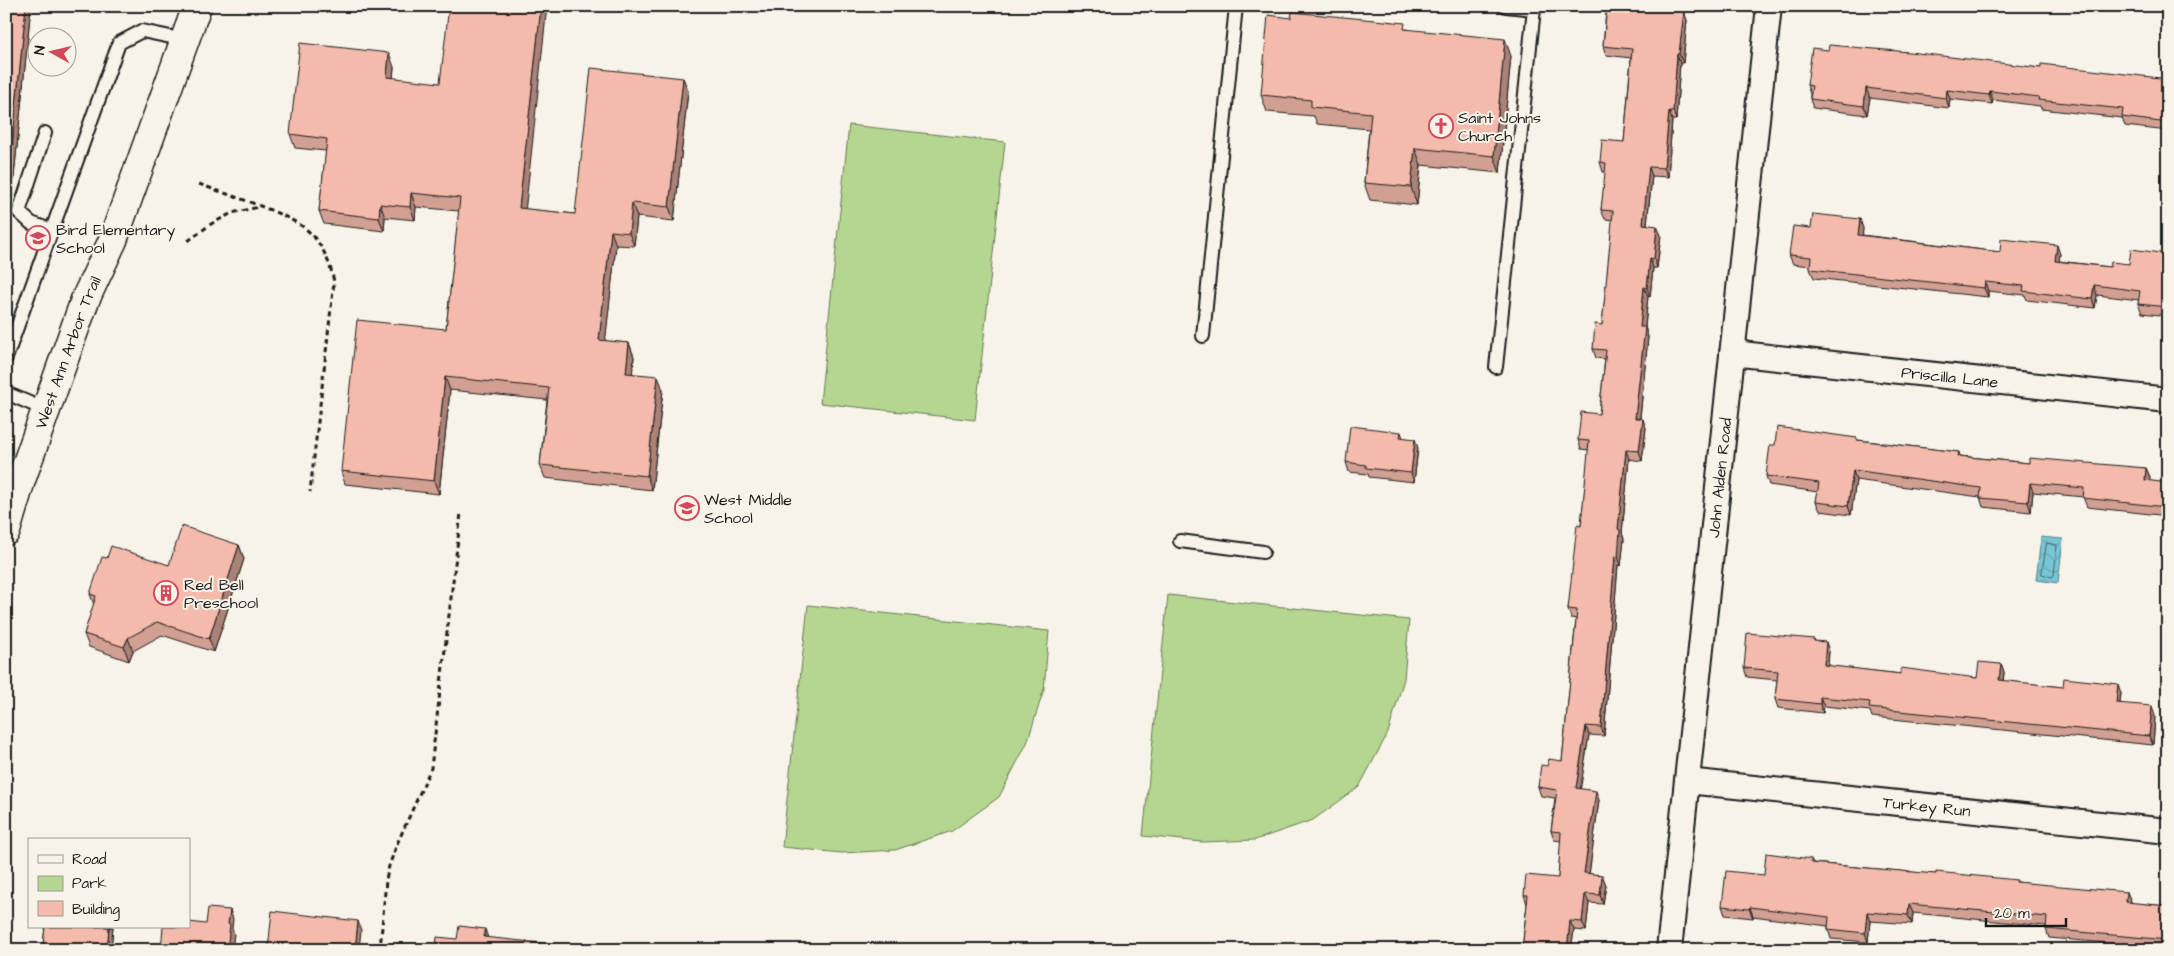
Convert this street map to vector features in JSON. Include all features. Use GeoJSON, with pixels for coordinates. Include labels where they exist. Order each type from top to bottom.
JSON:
{"type":"FeatureCollection","features":[{"type":"Feature","properties":{"kind":"street","name":"West Ann Arbor Trail"},"geometry":{"type":"LineString","coordinates":[[6,531],[85,300],[113,240],[197,6]]}},
{"type":"Feature","properties":{"kind":"street","name":"John Alden Road"},"geometry":{"type":"LineString","coordinates":[[1669,950],[1769,6]]}},
{"type":"Feature","properties":{"kind":"street","name":"Priscilla Lane"},"geometry":{"type":"LineString","coordinates":[[1732,353],[2168,400]]}},
{"type":"Feature","properties":{"kind":"street","name":"Turkey Run"},"geometry":{"type":"LineString","coordinates":[[1686,781],[2168,831]]}},
{"type":"Feature","properties":{"kind":"lane"},"geometry":{"type":"LineString","coordinates":[[1203,336],[1236,6]]}},
{"type":"Feature","properties":{"kind":"lane"},"geometry":{"type":"LineString","coordinates":[[1496,367],[1534,9],[1506,6]]}},
{"type":"Feature","properties":{"kind":"lane"},"geometry":{"type":"LineString","coordinates":[[6,358],[119,43],[142,31],[185,40]]}},
{"type":"Feature","properties":{"kind":"lane"},"geometry":{"type":"LineString","coordinates":[[45,134],[19,212],[31,223],[51,230]]}},
{"type":"Feature","properties":{"kind":"lane"},"geometry":{"type":"LineString","coordinates":[[6,393],[46,410]]}},
{"type":"Feature","properties":{"kind":"lane"},"geometry":{"type":"LineString","coordinates":[[1180,541],[1264,552]]}},
{"type":"Feature","properties":{"kind":"path"},"geometry":{"type":"LineString","coordinates":[[199,184],[276,213],[305,229],[319,244],[329,261],[334,282],[310,492]]}},
{"type":"Feature","properties":{"kind":"path"},"geometry":{"type":"LineString","coordinates":[[188,241],[211,224],[232,213],[259,207]]}},
{"type":"Feature","properties":{"kind":"path"},"geometry":{"type":"LineString","coordinates":[[380,950],[389,866],[431,768],[460,513]]}},
{"type":"Feature","properties":{"kind":"green space"},"geometry":{"type":"Polygon","coordinates":[[[849,125],[1005,142],[975,420],[820,403],[849,125]]]}},
{"type":"Feature","properties":{"kind":"green space"},"geometry":{"type":"Polygon","coordinates":[[[1168,595],[1409,620],[1404,679],[1388,733],[1359,787],[1313,820],[1255,840],[1202,842],[1143,836],[1168,595]]]}},
{"type":"Feature","properties":{"kind":"green space"},"geometry":{"type":"Polygon","coordinates":[[[808,605],[1049,631],[1044,689],[1027,743],[999,797],[952,831],[895,850],[842,853],[782,847],[808,605]]]}},
{"type":"Feature","properties":{"kind":"water"},"geometry":{"type":"Polygon","coordinates":[[[2041,537],[2063,539],[2058,583],[2036,580],[2041,537]]]}},
{"type":"Feature","properties":{"kind":"building"},"geometry":{"type":"Polygon","coordinates":[[[6,6],[26,6],[7,195],[6,195],[6,6]]]}},
{"type":"Feature","properties":{"kind":"building"},"geometry":{"type":"Polygon","coordinates":[[[449,6],[541,6],[519,208],[575,214],[591,68],[683,78],[669,207],[632,203],[629,233],[611,231],[599,340],[629,343],[626,373],[658,376],[647,476],[540,465],[549,388],[445,377],[434,481],[341,471],[357,320],[446,329],[460,198],[411,193],[410,207],[380,204],[379,218],[319,211],[327,139],[290,134],[300,43],[389,53],[387,77],[440,83],[449,6]]]}},
{"type":"Feature","properties":{"kind":"building"},"geometry":{"type":"Polygon","coordinates":[[[1607,6],[1650,6],[1684,11],[1679,54],[1677,54],[1673,111],[1669,111],[1664,168],[1649,167],[1643,224],[1657,226],[1654,259],[1650,258],[1647,288],[1644,287],[1640,327],[1645,327],[1635,418],[1643,419],[1639,451],[1626,450],[1618,529],[1620,530],[1618,557],[1615,556],[1601,727],[1586,726],[1576,788],[1596,791],[1584,873],[1602,875],[1600,895],[1585,894],[1582,922],[1570,921],[1567,950],[1522,950],[1528,895],[1524,895],[1526,875],[1558,878],[1561,832],[1551,831],[1557,790],[1538,787],[1541,765],[1547,766],[1549,759],[1562,761],[1577,610],[1568,609],[1577,525],[1581,526],[1589,441],[1578,440],[1581,412],[1599,414],[1606,350],[1593,349],[1595,324],[1602,325],[1613,211],[1601,210],[1606,163],[1600,162],[1602,140],[1624,142],[1632,49],[1603,46],[1607,6]]]}},
{"type":"Feature","properties":{"kind":"building","name":"Saint Johns Church"},"geometry":{"type":"Polygon","coordinates":[[[1292,12],[1405,23],[1404,29],[1505,39],[1494,156],[1415,148],[1411,187],[1364,183],[1371,113],[1311,107],[1311,100],[1261,95],[1268,15],[1291,18],[1292,12]]]}},
{"type":"Feature","properties":{"kind":"building"},"geometry":{"type":"Polygon","coordinates":[[[1829,45],[1909,52],[2041,68],[2041,64],[2168,79],[2168,123],[2122,117],[2123,109],[2038,100],[2039,97],[1990,91],[1989,95],[1947,90],[1946,98],[1866,88],[1864,106],[1810,99],[1812,86],[1807,85],[1812,48],[1828,50],[1829,45]]]}},
{"type":"Feature","properties":{"kind":"building"},"geometry":{"type":"Polygon","coordinates":[[[1813,214],[1860,219],[1858,235],[2000,252],[2001,239],[2057,245],[2055,261],[2110,267],[2111,262],[2129,264],[2131,249],[2168,254],[2168,307],[2138,304],[2140,291],[2094,285],[2092,299],[2023,291],[2024,286],[1985,282],[1984,288],[1810,269],[1811,257],[1789,255],[1793,226],[1811,228],[1813,214]]]}},
{"type":"Feature","properties":{"kind":"building"},"geometry":{"type":"Polygon","coordinates":[[[1350,426],[1401,432],[1400,437],[1415,439],[1411,473],[1366,468],[1366,465],[1346,462],[1350,426]]]}},
{"type":"Feature","properties":{"kind":"building"},"geometry":{"type":"Polygon","coordinates":[[[1777,427],[1857,438],[1857,440],[1959,452],[1958,456],[2029,463],[2029,458],[2146,468],[2145,480],[2168,483],[2166,507],[2083,498],[2084,488],[2030,483],[2028,502],[1980,498],[1981,488],[1853,470],[1848,506],[1816,502],[1819,483],[1766,476],[1770,445],[1775,445],[1777,427]]]}},
{"type":"Feature","properties":{"kind":"building","name":"Red Bell Preschool"},"geometry":{"type":"Polygon","coordinates":[[[182,526],[239,545],[209,639],[157,622],[128,638],[124,647],[84,634],[96,596],[90,594],[102,557],[107,558],[111,546],[169,565],[182,526]]]}},
{"type":"Feature","properties":{"kind":"building"},"geometry":{"type":"Polygon","coordinates":[[[1747,633],[1814,639],[1814,641],[1826,642],[1824,665],[1901,674],[1901,668],[1977,678],[1979,662],[2001,664],[1999,680],[2063,687],[2064,678],[2118,684],[2116,703],[2152,706],[2149,736],[1869,708],[1870,702],[1820,697],[1820,704],[1775,699],[1778,671],[1744,668],[1747,633]]]}},
{"type":"Feature","properties":{"kind":"building"},"geometry":{"type":"Polygon","coordinates":[[[2168,709],[2168,727],[2166,727],[2168,709]]]}},
{"type":"Feature","properties":{"kind":"building"},"geometry":{"type":"Polygon","coordinates":[[[1766,853],[1811,859],[1811,863],[1936,874],[1936,872],[2017,880],[2016,882],[2127,892],[2126,902],[2168,906],[2168,940],[2046,929],[2047,917],[1909,904],[1908,915],[1867,912],[1865,933],[1828,929],[1829,917],[1750,907],[1749,909],[1722,906],[1726,871],[1764,875],[1766,853]]]}},
{"type":"Feature","properties":{"kind":"building"},"geometry":{"type":"Polygon","coordinates":[[[208,908],[230,910],[227,950],[161,950],[163,928],[190,928],[190,922],[206,924],[208,908]]]}},
{"type":"Feature","properties":{"kind":"building"},"geometry":{"type":"Polygon","coordinates":[[[272,911],[358,921],[355,950],[268,950],[272,911]]]}},
{"type":"Feature","properties":{"kind":"building"},"geometry":{"type":"Polygon","coordinates":[[[459,926],[485,929],[484,937],[588,948],[588,950],[396,950],[397,943],[436,947],[437,937],[457,939],[459,926]]]}},
{"type":"Feature","properties":{"kind":"building"},"geometry":{"type":"Polygon","coordinates":[[[45,928],[109,928],[107,950],[81,950],[81,948],[43,945],[45,928]]]}},
{"type":"Feature","properties":{"kind":"place","name":"Saint Johns Church"},"geometry":{"type":"Point","coordinates":[1441,126]}},
{"type":"Feature","properties":{"kind":"place","name":"Bird Elementary School"},"geometry":{"type":"Point","coordinates":[38,238]}},
{"type":"Feature","properties":{"kind":"place","name":"West Middle School"},"geometry":{"type":"Point","coordinates":[687,508]}},
{"type":"Feature","properties":{"kind":"place","name":"Red Bell Preschool"},"geometry":{"type":"Point","coordinates":[166,593]}}]}
